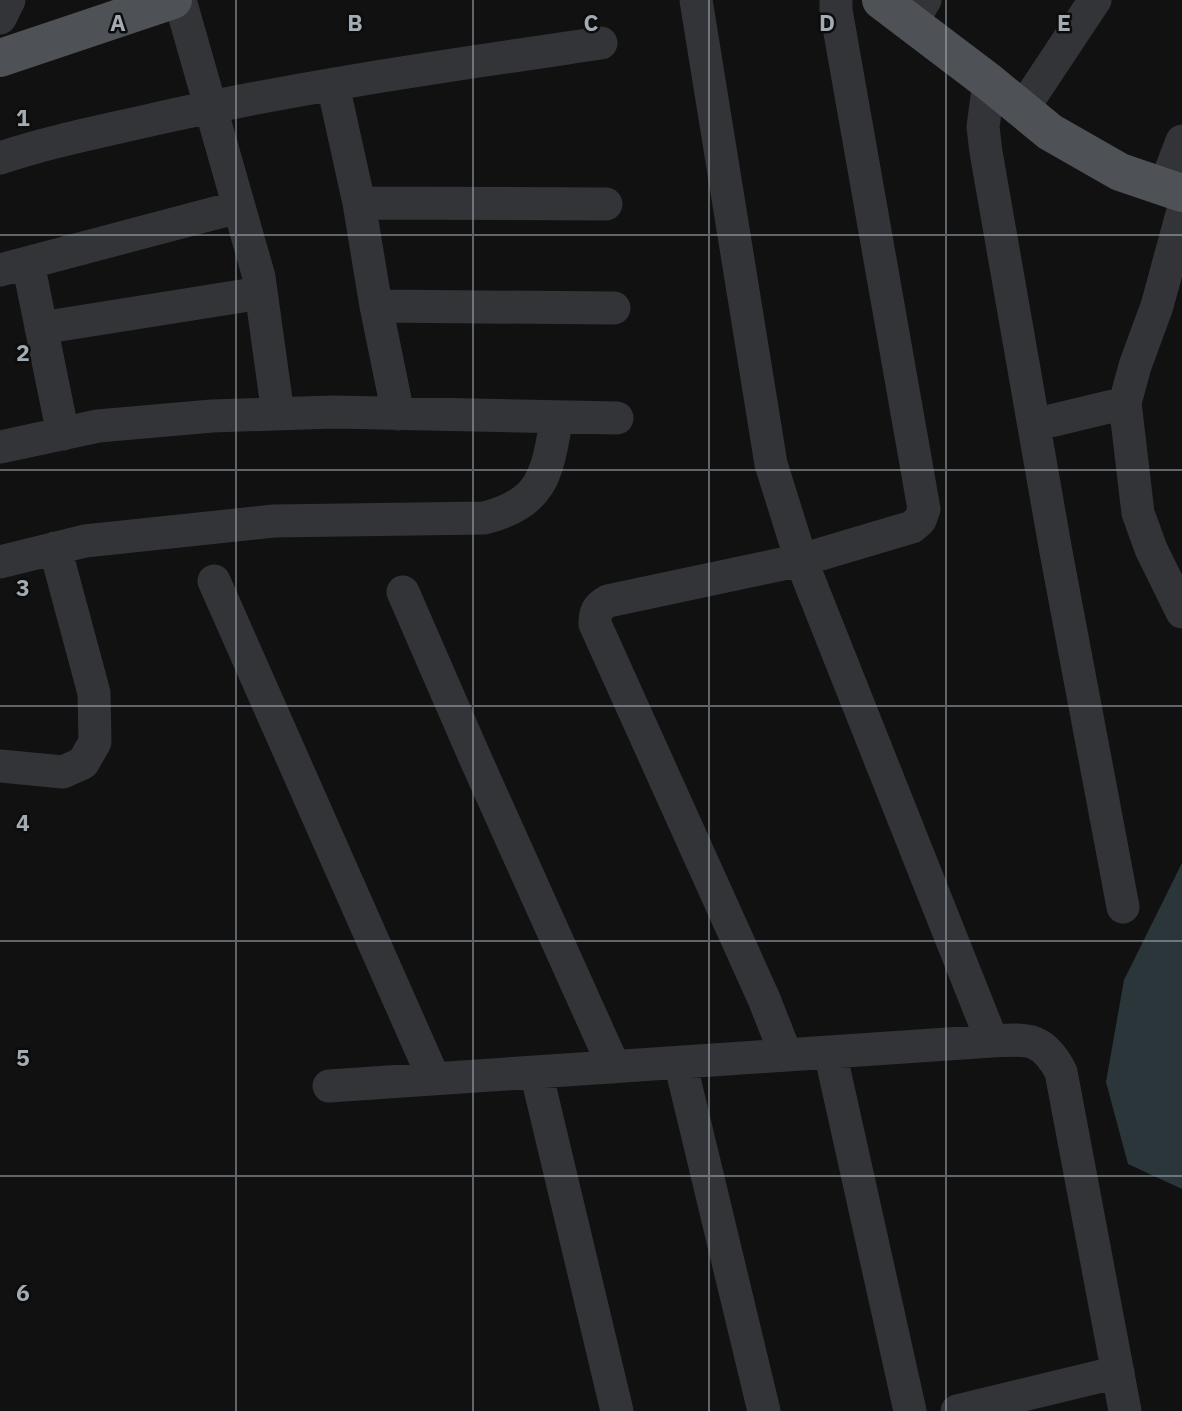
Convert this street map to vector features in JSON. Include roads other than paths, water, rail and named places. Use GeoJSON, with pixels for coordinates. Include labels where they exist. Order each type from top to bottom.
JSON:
{"type":"FeatureCollection","features":[{"type":"Feature","properties":{"kind":"main road"},"geometry":{"type":"LineString","coordinates":[[881,0],[918,11],[989,82],[1050,132],[1088,156],[1176,199]]}},
{"type":"Feature","properties":{"kind":"main road"},"geometry":{"type":"LineString","coordinates":[[0,58],[160,2]]}},
{"type":"Feature","properties":{"kind":"street"},"geometry":{"type":"LineString","coordinates":[[0,18],[9,0]]}},
{"type":"Feature","properties":{"kind":"street"},"geometry":{"type":"LineString","coordinates":[[696,0],[771,464],[800,560],[992,1041]]}},
{"type":"Feature","properties":{"kind":"street"},"geometry":{"type":"LineString","coordinates":[[786,1055],[764,999],[595,624],[595,612],[608,600],[800,560],[912,527],[920,520],[924,509],[851,106],[836,0]]}},
{"type":"Feature","properties":{"kind":"street"},"geometry":{"type":"LineString","coordinates":[[1022,110],[1094,0]]}},
{"type":"Feature","properties":{"kind":"street"},"geometry":{"type":"LineString","coordinates":[[160,2],[210,107],[259,277],[278,414]]}},
{"type":"Feature","properties":{"kind":"street"},"geometry":{"type":"LineString","coordinates":[[0,158],[37,146],[210,107],[601,43]]}},
{"type":"Feature","properties":{"kind":"street"},"geometry":{"type":"LineString","coordinates":[[989,82],[983,127],[986,152],[1123,907]]}},
{"type":"Feature","properties":{"kind":"street"},"geometry":{"type":"LineString","coordinates":[[333,85],[359,203],[398,414]]}},
{"type":"Feature","properties":{"kind":"street"},"geometry":{"type":"LineString","coordinates":[[1182,141],[1176,199],[1157,306],[1125,403],[1139,513],[1151,549],[1182,612]]}},
{"type":"Feature","properties":{"kind":"street"},"geometry":{"type":"LineString","coordinates":[[359,203],[606,204]]}},
{"type":"Feature","properties":{"kind":"street"},"geometry":{"type":"LineString","coordinates":[[63,434],[41,328],[14,266],[238,207]]}},
{"type":"Feature","properties":{"kind":"street"},"geometry":{"type":"LineString","coordinates":[[41,328],[261,293]]}},
{"type":"Feature","properties":{"kind":"street"},"geometry":{"type":"LineString","coordinates":[[376,306],[614,308]]}},
{"type":"Feature","properties":{"kind":"street"},"geometry":{"type":"LineString","coordinates":[[1034,425],[1125,403]]}},
{"type":"Feature","properties":{"kind":"street"},"geometry":{"type":"LineString","coordinates":[[0,447],[98,426],[212,416],[398,414],[617,418]]}},
{"type":"Feature","properties":{"kind":"street"},"geometry":{"type":"LineString","coordinates":[[0,562],[85,541],[274,521],[484,518],[504,513],[522,503],[539,485],[548,464],[556,417]]}},
{"type":"Feature","properties":{"kind":"street"},"geometry":{"type":"LineString","coordinates":[[0,766],[63,772],[83,763],[95,742],[94,692],[55,548]]}},
{"type":"Feature","properties":{"kind":"street"},"geometry":{"type":"LineString","coordinates":[[214,581],[434,1079]]}},
{"type":"Feature","properties":{"kind":"street"},"geometry":{"type":"LineString","coordinates":[[403,593],[475,761],[614,1067]]}},
{"type":"Feature","properties":{"kind":"street"},"geometry":{"type":"LineString","coordinates":[[329,1086],[1017,1039],[1036,1042],[1052,1054],[1061,1072],[1125,1411]]}},
{"type":"Feature","properties":{"kind":"street"},"geometry":{"type":"LineString","coordinates":[[830,1052],[910,1411]]}},
{"type":"Feature","properties":{"kind":"street"},"geometry":{"type":"LineString","coordinates":[[680,1062],[764,1411]]}},
{"type":"Feature","properties":{"kind":"street"},"geometry":{"type":"LineString","coordinates":[[536,1072],[617,1411]]}},
{"type":"Feature","properties":{"kind":"street"},"geometry":{"type":"LineString","coordinates":[[957,1411],[1118,1372]]}}]}
